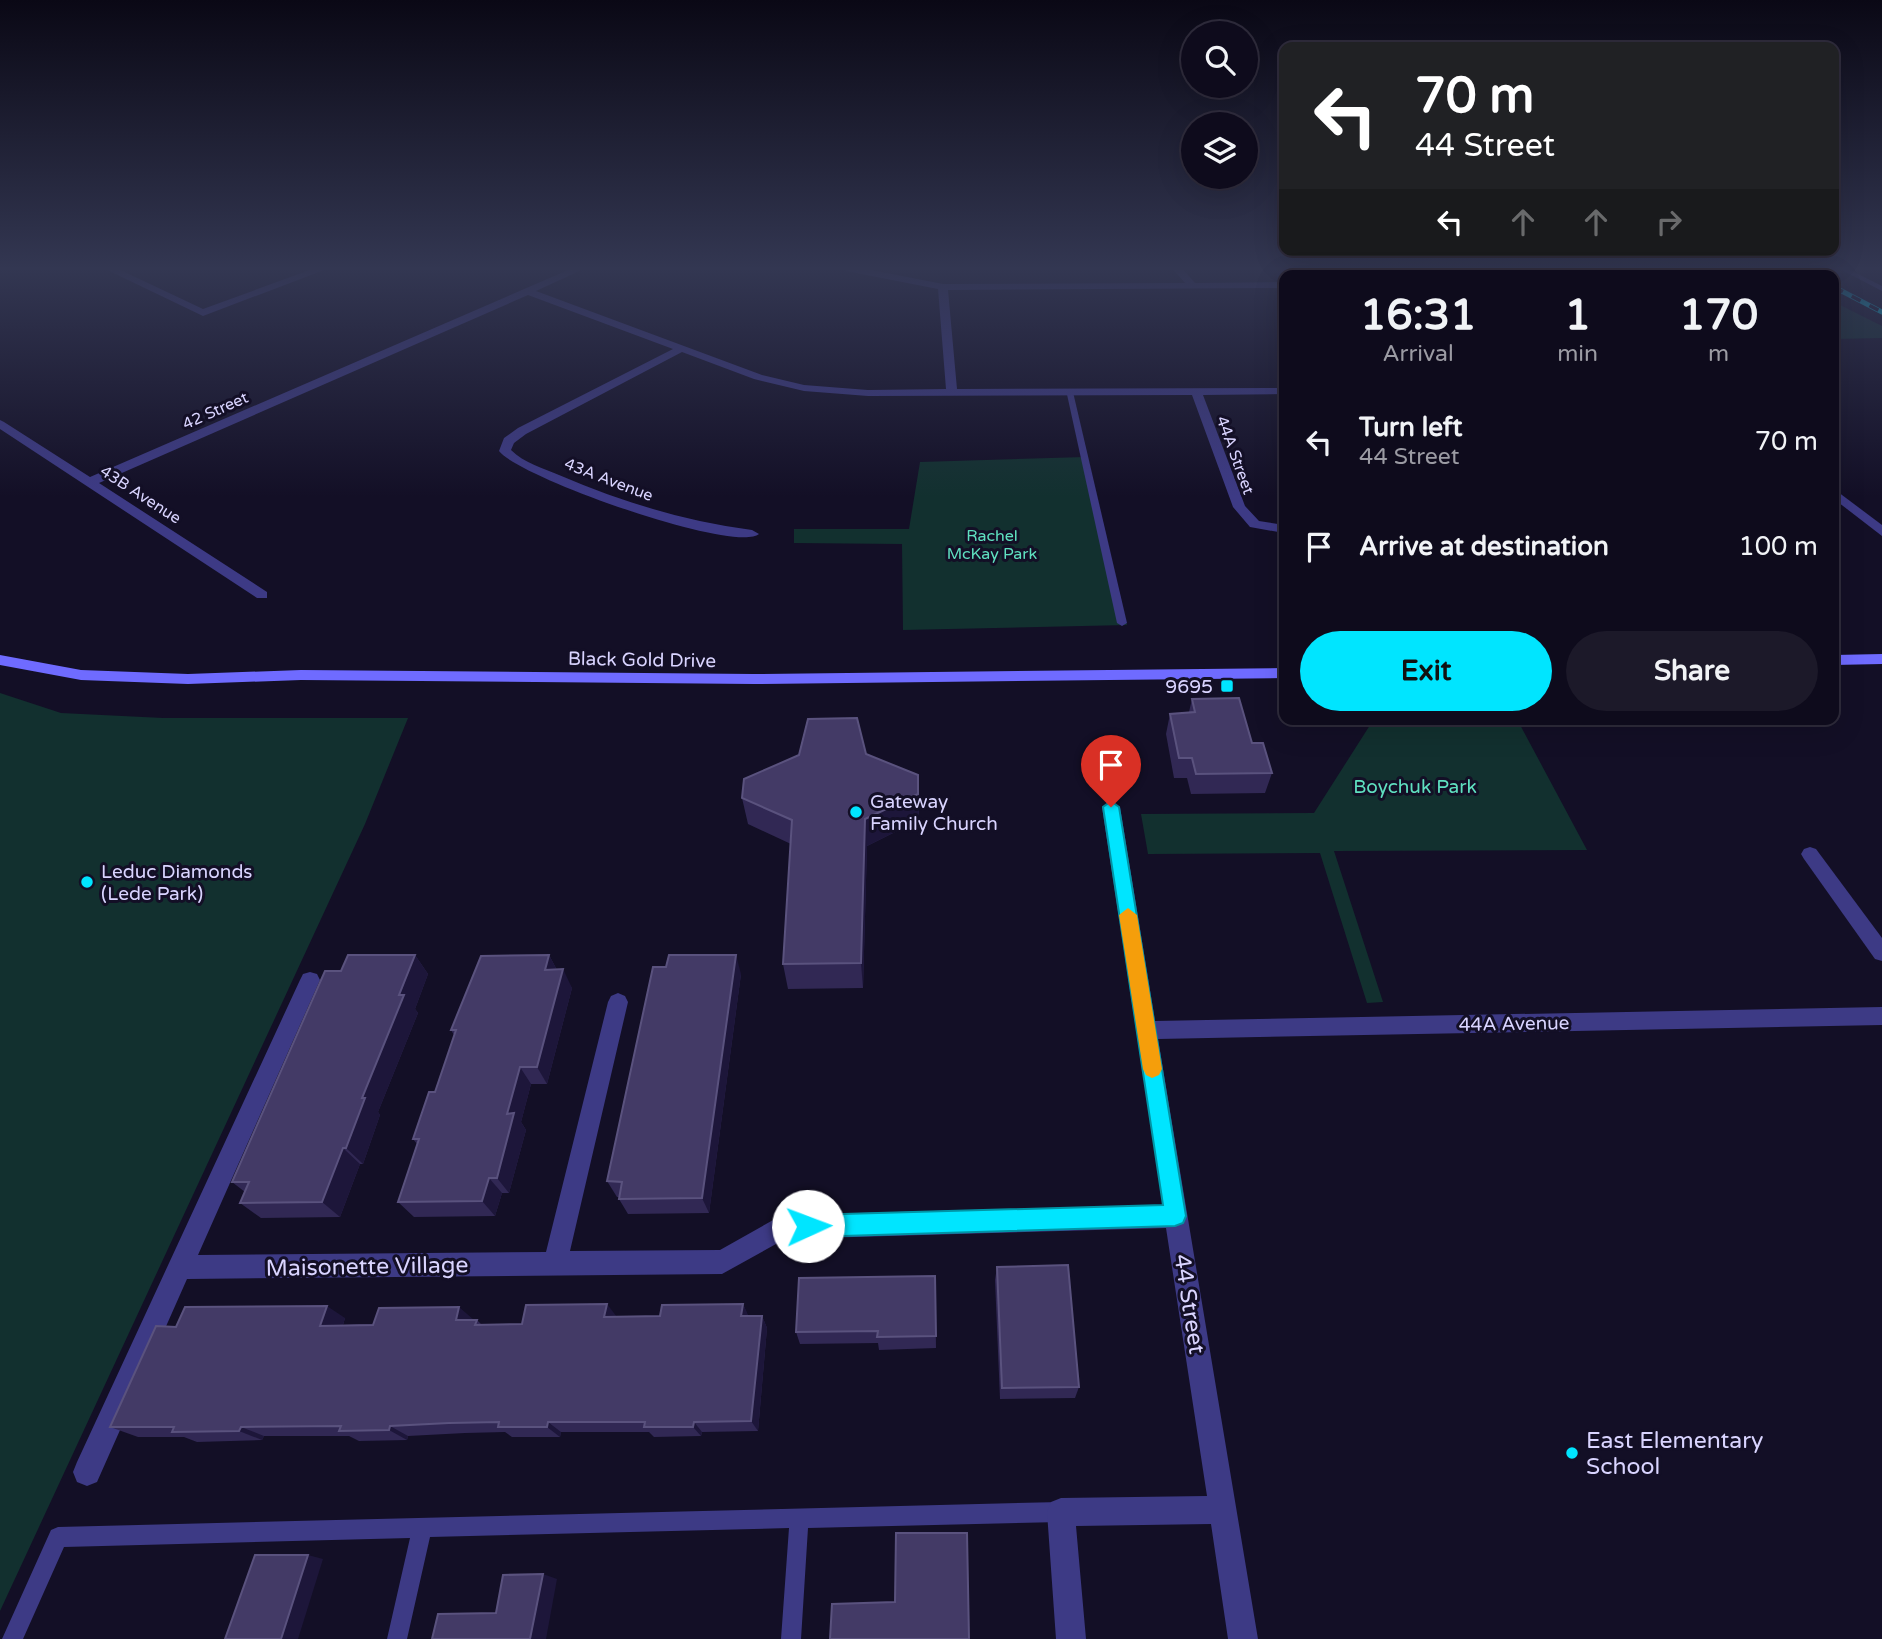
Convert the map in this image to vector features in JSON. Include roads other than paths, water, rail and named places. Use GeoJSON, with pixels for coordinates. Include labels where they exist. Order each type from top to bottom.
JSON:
{"type":"FeatureCollection","features":[{"type":"Feature","properties":{"kind":"main road"},"geometry":{"type":"LineString","coordinates":[[1839,660],[1882,659]]}},
{"type":"Feature","properties":{"kind":"main road","name":"Black Gold Drive"},"geometry":{"type":"LineString","coordinates":[[0,660],[81,675],[188,679],[301,675],[753,679],[1279,673]]}},
{"type":"Feature","properties":{"kind":"street","name":"42 Street"},"geometry":{"type":"LineString","coordinates":[[90,482],[405,343]]}},
{"type":"Feature","properties":{"kind":"street"},"geometry":{"type":"LineString","coordinates":[[667,343],[758,377],[804,388],[952,393],[1279,391]]}},
{"type":"Feature","properties":{"kind":"street"},"geometry":{"type":"LineString","coordinates":[[948,343],[952,393]]}},
{"type":"Feature","properties":{"kind":"street","name":"43A Avenue"},"geometry":{"type":"LineString","coordinates":[[681,349],[522,430],[504,446],[513,459],[629,510],[711,529],[752,534]]}},
{"type":"Feature","properties":{"kind":"street","name":"44A Street"},"geometry":{"type":"LineString","coordinates":[[1196,391],[1239,507],[1255,524],[1279,528]]}},
{"type":"Feature","properties":{"kind":"street","name":"43B Avenue"},"geometry":{"type":"LineString","coordinates":[[0,424],[262,595]]}},
{"type":"Feature","properties":{"kind":"street"},"geometry":{"type":"LineString","coordinates":[[1839,497],[1882,532]]}},
{"type":"Feature","properties":{"kind":"street","name":"44 Street"},"geometry":{"type":"LineString","coordinates":[[1111,807],[1243,1639]]}},
{"type":"Feature","properties":{"kind":"street"},"geometry":{"type":"LineString","coordinates":[[1810,854],[1882,953]]}},
{"type":"Feature","properties":{"kind":"street"},"geometry":{"type":"LineString","coordinates":[[87,1472],[310,980]]}},
{"type":"Feature","properties":{"kind":"street"},"geometry":{"type":"LineString","coordinates":[[555,1264],[618,1002]]}},
{"type":"Feature","properties":{"kind":"street","name":"44A Avenue"},"geometry":{"type":"LineString","coordinates":[[1146,1030],[1882,1016]]}},
{"type":"Feature","properties":{"kind":"street","name":"Maisonette Village"},"geometry":{"type":"LineString","coordinates":[[179,1267],[722,1262],[782,1227],[1175,1216]]}},
{"type":"Feature","properties":{"kind":"street"},"geometry":{"type":"LineString","coordinates":[[1071,1639],[1061,1512],[1222,1510]]}},
{"type":"Feature","properties":{"kind":"lane"},"geometry":{"type":"LineString","coordinates":[[1069,392],[1122,623]]}},
{"type":"Feature","properties":{"kind":"lane"},"geometry":{"type":"LineString","coordinates":[[12,1639],[58,1536],[422,1530],[1061,1512]]}},
{"type":"Feature","properties":{"kind":"lane"},"geometry":{"type":"LineString","coordinates":[[791,1639],[799,1520]]}},
{"type":"Feature","properties":{"kind":"lane"},"geometry":{"type":"LineString","coordinates":[[397,1639],[422,1530]]}},
{"type":"Feature","properties":{"kind":"place","name":"9695"},"geometry":{"type":"Point","coordinates":[1227,686]}},
{"type":"Feature","properties":{"kind":"place","name":"Gateway Family Church"},"geometry":{"type":"Point","coordinates":[856,812]}},
{"type":"Feature","properties":{"kind":"place","name":"Leduc Diamonds (Lede Park)"},"geometry":{"type":"Point","coordinates":[87,882]}},
{"type":"Feature","properties":{"kind":"place","name":"East Elementary School"},"geometry":{"type":"Point","coordinates":[1572,1453]}},
{"type":"Feature","properties":{"kind":"park label","name":"Rachel McKay Park"},"geometry":{"type":"Point","coordinates":[992,544]}},
{"type":"Feature","properties":{"kind":"park label","name":"Boychuk Park"},"geometry":{"type":"Point","coordinates":[1415,786]}}]}
